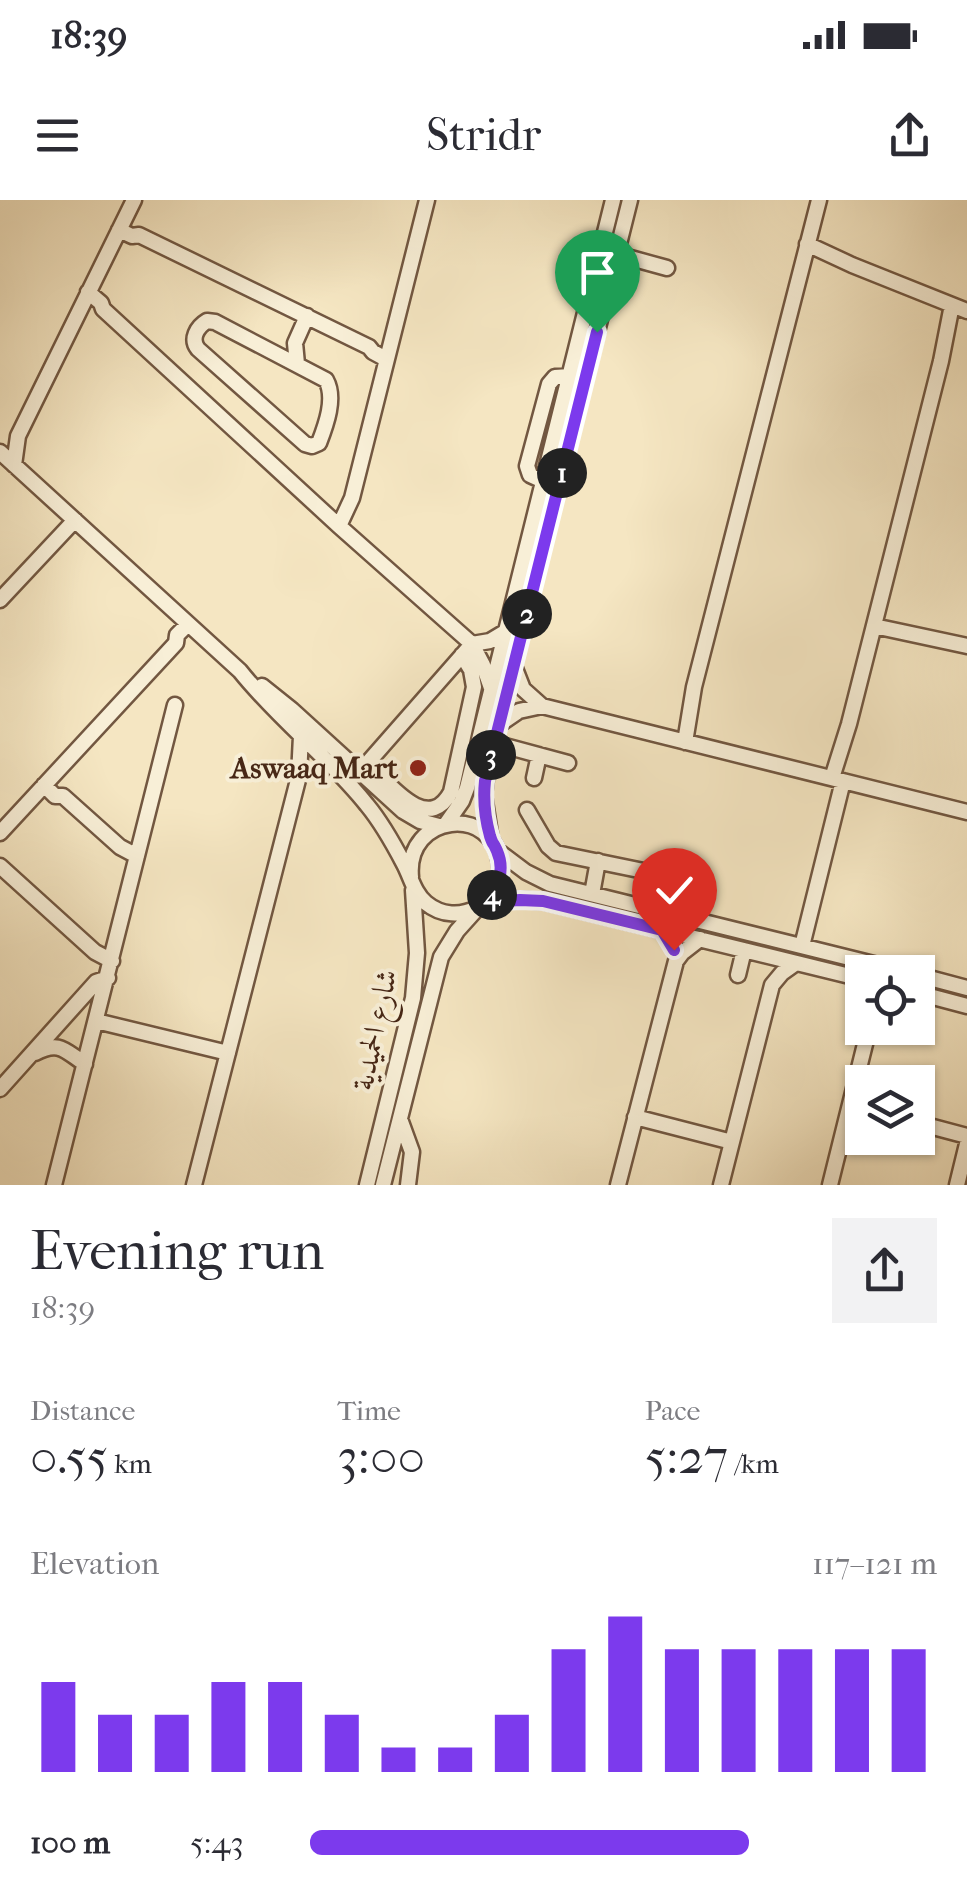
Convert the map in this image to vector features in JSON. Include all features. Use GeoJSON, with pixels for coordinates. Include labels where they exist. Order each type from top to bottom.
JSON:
{"type":"FeatureCollection","features":[{"type":"Feature","properties":{"kind":"street"},"geometry":{"type":"LineString","coordinates":[[14,465],[18,436],[134,200]]}},
{"type":"Feature","properties":{"kind":"street"},"geometry":{"type":"LineString","coordinates":[[339,526],[352,498],[427,200]]}},
{"type":"Feature","properties":{"kind":"street"},"geometry":{"type":"LineString","coordinates":[[412,881],[410,862],[416,847],[425,834],[442,825],[465,795],[614,200]]}},
{"type":"Feature","properties":{"kind":"street"},"geometry":{"type":"LineString","coordinates":[[482,905],[496,890],[500,874],[484,795],[485,781],[630,200]]}},
{"type":"Feature","properties":{"kind":"street"},"geometry":{"type":"LineString","coordinates":[[681,741],[818,200]]}},
{"type":"Feature","properties":{"kind":"street"},"geometry":{"type":"LineString","coordinates":[[121,226],[136,229],[139,235],[373,352],[387,355]]}},
{"type":"Feature","properties":{"kind":"street"},"geometry":{"type":"LineString","coordinates":[[802,946],[849,724],[941,360],[959,308],[806,247]]}},
{"type":"Feature","properties":{"kind":"street"},"geometry":{"type":"LineString","coordinates":[[616,254],[667,268]]}},
{"type":"Feature","properties":{"kind":"street"},"geometry":{"type":"LineString","coordinates":[[86,296],[339,526],[484,665],[491,688]]}},
{"type":"Feature","properties":{"kind":"street"},"geometry":{"type":"LineString","coordinates":[[297,364],[295,343],[306,316]]}},
{"type":"Feature","properties":{"kind":"street"},"geometry":{"type":"LineString","coordinates":[[212,321],[278,354],[322,377],[331,389],[321,440],[312,446],[305,444],[198,349],[194,337],[204,322],[212,321]]}},
{"type":"Feature","properties":{"kind":"street"},"geometry":{"type":"LineString","coordinates":[[278,354],[295,343]]}},
{"type":"Feature","properties":{"kind":"street"},"geometry":{"type":"LineString","coordinates":[[18,436],[0,453],[240,672],[356,791],[378,820],[421,898],[440,911],[464,913],[482,905],[543,901],[845,975]]}},
{"type":"Feature","properties":{"kind":"street"},"geometry":{"type":"LineString","coordinates":[[0,600],[74,520]]}},
{"type":"Feature","properties":{"kind":"street"},"geometry":{"type":"LineString","coordinates":[[875,622],[967,646]]}},
{"type":"Feature","properties":{"kind":"street"},"geometry":{"type":"LineString","coordinates":[[0,833],[176,643],[182,642],[191,627]]}},
{"type":"Feature","properties":{"kind":"street"},"geometry":{"type":"LineString","coordinates":[[364,767],[467,649],[505,632]]}},
{"type":"Feature","properties":{"kind":"street"},"geometry":{"type":"LineString","coordinates":[[240,672],[280,699],[411,804],[426,810],[445,801],[450,792],[466,730],[474,696],[467,649]]}},
{"type":"Feature","properties":{"kind":"street"},"geometry":{"type":"LineString","coordinates":[[514,666],[523,689],[542,706]]}},
{"type":"Feature","properties":{"kind":"street"},"geometry":{"type":"LineString","coordinates":[[448,670],[474,678]]}},
{"type":"Feature","properties":{"kind":"street"},"geometry":{"type":"LineString","coordinates":[[54,1185],[175,705]]}},
{"type":"Feature","properties":{"kind":"street"},"geometry":{"type":"LineString","coordinates":[[500,724],[519,711],[542,706],[967,812]]}},
{"type":"Feature","properties":{"kind":"street"},"geometry":{"type":"LineString","coordinates":[[466,730],[476,751]]}},
{"type":"Feature","properties":{"kind":"street"},"geometry":{"type":"LineString","coordinates":[[194,1185],[299,776],[301,736]]}},
{"type":"Feature","properties":{"kind":"street"},"geometry":{"type":"LineString","coordinates":[[494,743],[568,763]]}},
{"type":"Feature","properties":{"kind":"street"},"geometry":{"type":"LineString","coordinates":[[534,778],[539,755]]}},
{"type":"Feature","properties":{"kind":"street"},"geometry":{"type":"LineString","coordinates":[[299,776],[315,763],[328,762]]}},
{"type":"Feature","properties":{"kind":"street"},"geometry":{"type":"LineString","coordinates":[[364,767],[403,811],[420,820],[468,825],[481,831],[494,846],[542,881],[845,957]]}},
{"type":"Feature","properties":{"kind":"street"},"geometry":{"type":"LineString","coordinates":[[47,782],[55,796],[63,796],[120,847],[137,856]]}},
{"type":"Feature","properties":{"kind":"street"},"geometry":{"type":"LineString","coordinates":[[527,810],[556,853],[668,876]]}},
{"type":"Feature","properties":{"kind":"street"},"geometry":{"type":"LineString","coordinates":[[592,894],[598,861]]}},
{"type":"Feature","properties":{"kind":"street"},"geometry":{"type":"LineString","coordinates":[[0,866],[95,952],[112,960]]}},
{"type":"Feature","properties":{"kind":"street","name":"شارع الحميدية"},"geometry":{"type":"LineString","coordinates":[[367,1185],[415,987],[417,941],[412,881]]}},
{"type":"Feature","properties":{"kind":"street","name":"شارع الحميدية"},"geometry":{"type":"LineString","coordinates":[[384,1185],[442,957],[457,931],[482,905]]}},
{"type":"Feature","properties":{"kind":"street"},"geometry":{"type":"LineString","coordinates":[[662,930],[676,962]]}},
{"type":"Feature","properties":{"kind":"street"},"geometry":{"type":"LineString","coordinates":[[618,1185],[676,962],[690,945],[700,940]]}},
{"type":"Feature","properties":{"kind":"street"},"geometry":{"type":"LineString","coordinates":[[738,975],[750,952]]}},
{"type":"Feature","properties":{"kind":"street"},"geometry":{"type":"LineString","coordinates":[[750,952],[767,967],[772,985]]}},
{"type":"Feature","properties":{"kind":"street"},"geometry":{"type":"LineString","coordinates":[[721,1185],[772,985],[782,972],[796,964]]}},
{"type":"Feature","properties":{"kind":"street"},"geometry":{"type":"LineString","coordinates":[[4,1078],[96,982],[108,978]]}},
{"type":"Feature","properties":{"kind":"street"},"geometry":{"type":"LineString","coordinates":[[935,980],[967,988]]}},
{"type":"Feature","properties":{"kind":"street"},"geometry":{"type":"LineString","coordinates":[[935,998],[967,1006]]}},
{"type":"Feature","properties":{"kind":"street"},"geometry":{"type":"LineString","coordinates":[[96,1020],[228,1053]]}},
{"type":"Feature","properties":{"kind":"street"},"geometry":{"type":"LineString","coordinates":[[30,1055],[56,1046],[85,1064]]}},
{"type":"Feature","properties":{"kind":"street"},"geometry":{"type":"LineString","coordinates":[[400,1118],[412,1152],[408,1185]]}},
{"type":"Feature","properties":{"kind":"street"},"geometry":{"type":"LineString","coordinates":[[635,1118],[732,1142]]}},
{"type":"Feature","properties":{"kind":"street"},"geometry":{"type":"LineString","coordinates":[[935,1128],[967,1136]]}},
{"type":"Feature","properties":{"kind":"street"},"geometry":{"type":"LineString","coordinates":[[830,1185],[845,1140]]}},
{"type":"Feature","properties":{"kind":"street"},"geometry":{"type":"LineString","coordinates":[[957,1185],[967,1144]]}},
{"type":"Feature","properties":{"kind":"place","name":"Aswaaq Mart"},"geometry":{"type":"Point","coordinates":[418,768]}},
{"type":"Feature","properties":{"kind":"route"},"geometry":{"type":"LineString","coordinates":[[597,332],[485,781],[485,810],[501,866],[499,882],[486,902],[543,901],[662,930],[674,950]]}}]}
